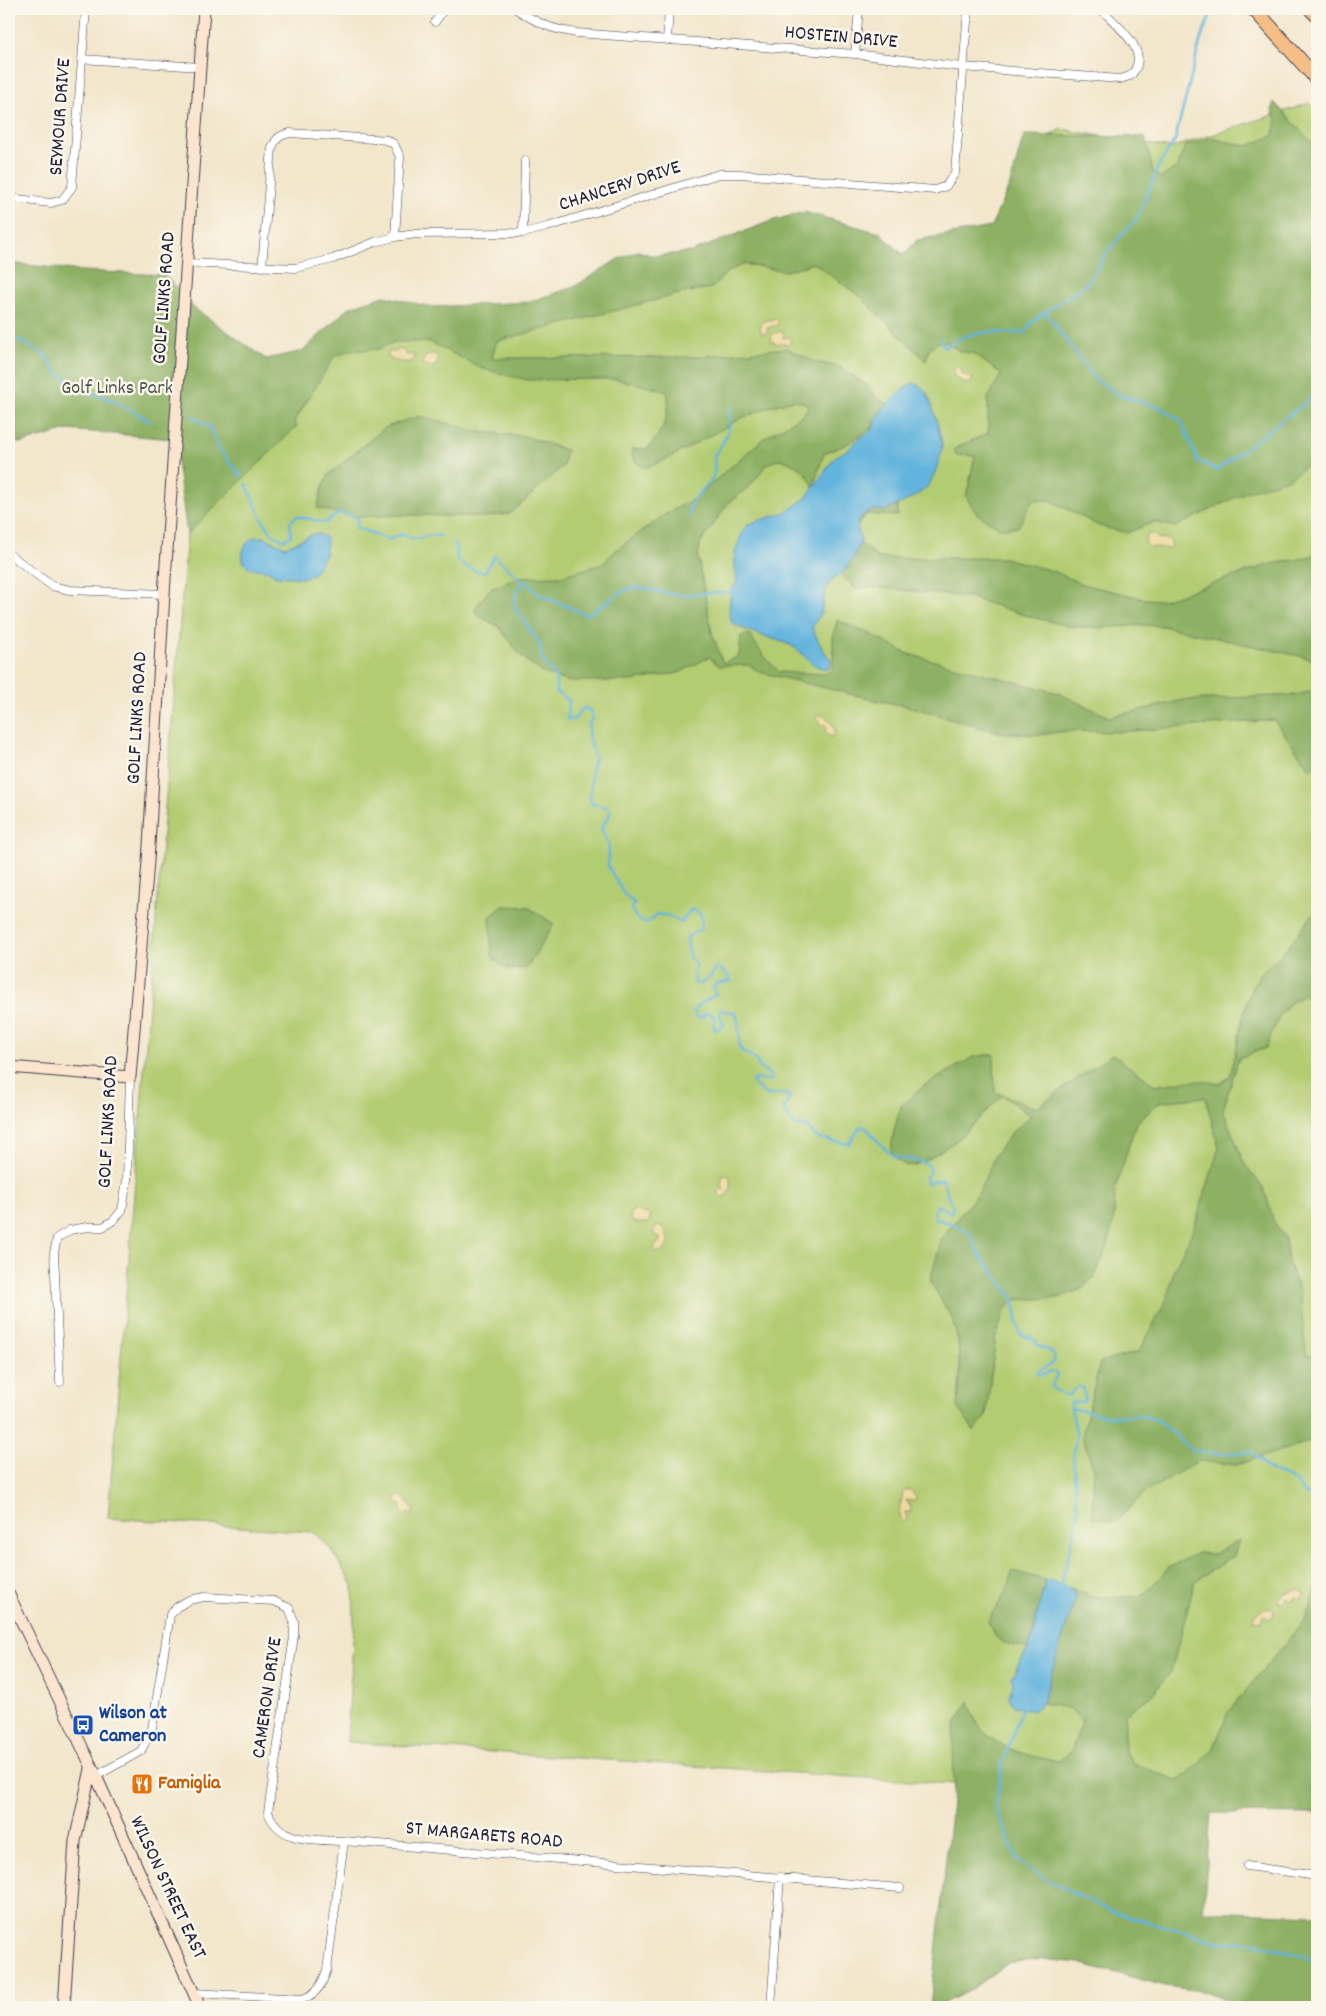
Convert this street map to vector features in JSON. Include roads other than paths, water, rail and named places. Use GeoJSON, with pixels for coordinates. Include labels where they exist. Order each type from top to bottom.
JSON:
{"type":"FeatureCollection","features":[{"type":"Feature","properties":{"kind":"highway"},"geometry":{"type":"LineString","coordinates":[[1254,9],[1317,79]]}},
{"type":"Feature","properties":{"kind":"highway"},"geometry":{"type":"LineString","coordinates":[[1311,9],[1317,15]]}},
{"type":"Feature","properties":{"kind":"main road","name":"GOLF LINKS ROAD"},"geometry":{"type":"LineString","coordinates":[[130,1076],[148,862],[164,594],[204,9]]}},
{"type":"Feature","properties":{"kind":"main road"},"geometry":{"type":"LineString","coordinates":[[9,1067],[130,1076]]}},
{"type":"Feature","properties":{"kind":"main road","name":"WILSON STREET EAST"},"geometry":{"type":"LineString","coordinates":[[9,1595],[104,1794],[200,2007]]}},
{"type":"Feature","properties":{"kind":"main road"},"geometry":{"type":"LineString","coordinates":[[75,1841],[84,1808],[91,1769]]}},
{"type":"Feature","properties":{"kind":"main road"},"geometry":{"type":"LineString","coordinates":[[64,2007],[76,1807],[81,1782],[91,1769]]}},
{"type":"Feature","properties":{"kind":"main road"},"geometry":{"type":"LineString","coordinates":[[84,1808],[95,1798],[104,1794]]}},
{"type":"Feature","properties":{"kind":"street","name":"SEYMOUR DRIVE"},"geometry":{"type":"LineString","coordinates":[[9,198],[50,203],[62,200],[72,187],[86,9]]}},
{"type":"Feature","properties":{"kind":"street"},"geometry":{"type":"LineString","coordinates":[[435,22],[444,9]]}},
{"type":"Feature","properties":{"kind":"street","name":"HOSTEIN DRIVE"},"geometry":{"type":"LineString","coordinates":[[516,9],[554,30],[578,34],[856,54],[962,67],[1120,79],[1130,76],[1135,71],[1139,56],[1135,45],[1102,9]]}},
{"type":"Feature","properties":{"kind":"street"},"geometry":{"type":"LineString","coordinates":[[667,40],[669,9]]}},
{"type":"Feature","properties":{"kind":"street"},"geometry":{"type":"LineString","coordinates":[[856,54],[859,9]]}},
{"type":"Feature","properties":{"kind":"street","name":"CHANCERY DRIVE"},"geometry":{"type":"LineString","coordinates":[[186,263],[296,268],[333,259],[375,242],[395,237],[416,234],[523,233],[719,174],[740,174],[935,190],[946,186],[955,173],[968,9]]}},
{"type":"Feature","properties":{"kind":"street"},"geometry":{"type":"LineString","coordinates":[[82,59],[200,67]]}},
{"type":"Feature","properties":{"kind":"street"},"geometry":{"type":"LineString","coordinates":[[262,267],[272,148],[275,140],[280,135],[290,133],[386,140],[394,144],[400,157],[395,237]]}},
{"type":"Feature","properties":{"kind":"street"},"geometry":{"type":"LineString","coordinates":[[523,233],[525,162]]}},
{"type":"Feature","properties":{"kind":"street"},"geometry":{"type":"LineString","coordinates":[[9,554],[52,586],[70,590],[164,594]]}},
{"type":"Feature","properties":{"kind":"street","name":"GOLF LINKS ROAD"},"geometry":{"type":"LineString","coordinates":[[60,1382],[54,1253],[57,1238],[70,1230],[103,1227],[114,1220],[122,1210],[126,1180],[130,1076]]}},
{"type":"Feature","properties":{"kind":"street","name":"CAMERON DRIVE"},"geometry":{"type":"LineString","coordinates":[[91,1769],[141,1751],[148,1740],[152,1729],[170,1615],[177,1607],[189,1600],[204,1597],[274,1601],[289,1608],[294,1621],[294,1636],[268,1812],[272,1823],[282,1833],[300,1838],[344,1841]]}},
{"type":"Feature","properties":{"kind":"street"},"geometry":{"type":"LineString","coordinates":[[194,1994],[303,1999],[314,1995],[322,1984],[327,1970],[344,1841]]}},
{"type":"Feature","properties":{"kind":"street","name":"ST MARGARETS ROAD"},"geometry":{"type":"LineString","coordinates":[[344,1841],[900,1888]]}},
{"type":"Feature","properties":{"kind":"street"},"geometry":{"type":"LineString","coordinates":[[1247,1866],[1317,1876]]}},
{"type":"Feature","properties":{"kind":"street"},"geometry":{"type":"LineString","coordinates":[[770,2007],[780,1877]]}},
{"type":"Feature","properties":{"kind":"water"},"geometry":{"type":"Polygon","coordinates":[[[913,383],[920,386],[926,392],[933,410],[942,442],[939,462],[927,487],[918,494],[883,511],[875,510],[869,512],[858,521],[861,541],[846,568],[826,588],[821,613],[812,628],[822,648],[831,660],[829,669],[813,664],[790,645],[746,630],[732,623],[729,612],[731,592],[737,582],[735,552],[743,531],[748,524],[786,512],[806,498],[835,457],[849,449],[856,441],[873,429],[875,420],[884,408],[902,390],[913,383]]]}},
{"type":"Feature","properties":{"kind":"water"},"geometry":{"type":"Polygon","coordinates":[[[313,534],[325,537],[327,543],[325,555],[314,573],[306,578],[276,576],[267,570],[251,569],[244,563],[244,548],[254,537],[264,537],[285,547],[313,534]]]}},
{"type":"Feature","properties":{"kind":"water"},"geometry":{"type":"Polygon","coordinates":[[[1046,1580],[1070,1588],[1076,1596],[1042,1703],[1033,1711],[1014,1706],[1009,1698],[1013,1684],[1011,1677],[1028,1649],[1036,1627],[1036,1618],[1046,1580]]]}},
{"type":"Feature","properties":{"kind":"waterway"},"geometry":{"type":"LineString","coordinates":[[941,339],[944,348],[965,336],[988,332],[1025,333],[1031,323],[1087,284],[1110,248],[1137,219],[1159,165],[1175,140],[1201,38],[1210,16]]}},
{"type":"Feature","properties":{"kind":"waterway"},"geometry":{"type":"LineString","coordinates":[[1045,312],[1096,380],[1119,395],[1159,407],[1181,421],[1198,461],[1217,470],[1317,394]]}},
{"type":"Feature","properties":{"kind":"waterway"},"geometry":{"type":"LineString","coordinates":[[9,336],[45,355],[58,374],[86,391],[115,401],[151,422]]}},
{"type":"Feature","properties":{"kind":"waterway"},"geometry":{"type":"LineString","coordinates":[[689,516],[695,498],[713,477],[714,457],[728,431],[730,407]]}},
{"type":"Feature","properties":{"kind":"waterway"},"geometry":{"type":"LineString","coordinates":[[193,417],[209,426],[220,450],[241,476]]}},
{"type":"Feature","properties":{"kind":"waterway"},"geometry":{"type":"LineString","coordinates":[[246,484],[265,524],[276,536],[283,540],[291,536],[290,522],[297,516],[326,523],[334,515],[341,513],[358,519],[356,529],[361,529],[388,540],[402,534],[414,539],[432,535],[441,536]]}},
{"type":"Feature","properties":{"kind":"waterway"},"geometry":{"type":"LineString","coordinates":[[455,544],[457,558],[467,567],[485,572],[494,556],[524,582],[517,591],[514,603],[517,611],[540,644],[542,659],[556,678],[556,692],[569,700],[567,719],[574,720],[584,708],[591,711],[593,717],[588,726],[588,735],[595,759],[592,767],[590,799],[592,804],[607,807],[610,811],[610,815],[601,828],[609,845],[608,866],[624,894],[635,904],[631,909],[634,914],[638,919],[645,922],[658,914],[665,915],[681,923],[691,909],[701,914],[702,928],[687,937],[689,956],[696,965],[694,972],[695,983],[701,984],[710,977],[717,967],[729,976],[731,981],[715,984],[713,987],[716,994],[696,1007],[694,1012],[697,1017],[701,1018],[706,1013],[712,1014],[714,1028],[717,1030],[724,1025],[719,1013],[720,1010],[736,1013],[741,1050],[756,1059],[759,1066],[772,1077],[771,1080],[754,1079],[753,1084],[767,1095],[789,1095],[789,1100],[783,1110],[795,1126],[805,1126],[818,1138],[849,1144],[860,1127],[865,1127],[894,1156],[919,1161],[928,1165],[931,1169],[926,1178],[927,1183],[943,1179],[949,1200],[953,1205],[951,1213],[938,1205],[934,1212],[936,1219],[954,1224],[969,1233],[981,1257],[1013,1298],[1020,1334],[1035,1340],[1040,1347],[1053,1353],[1054,1362],[1037,1372],[1038,1374],[1042,1375],[1051,1371],[1057,1375],[1052,1385],[1053,1389],[1067,1396],[1079,1386],[1083,1387],[1085,1399],[1083,1402],[1071,1402],[1071,1408]]}},
{"type":"Feature","properties":{"kind":"waterway"},"geometry":{"type":"LineString","coordinates":[[524,581],[540,595],[587,615],[622,592],[637,587],[677,595],[731,592]]}},
{"type":"Feature","properties":{"kind":"waterway"},"geometry":{"type":"LineString","coordinates":[[1071,1408],[1108,1416],[1143,1416],[1159,1421],[1192,1450],[1218,1454],[1251,1452],[1271,1471],[1289,1477],[1307,1495],[1317,1493]]}},
{"type":"Feature","properties":{"kind":"waterway"},"geometry":{"type":"LineString","coordinates":[[1061,1585],[1078,1515],[1073,1457],[1077,1434],[1071,1408]]}},
{"type":"Feature","properties":{"kind":"waterway"},"geometry":{"type":"LineString","coordinates":[[1022,1709],[1002,1764],[996,1808],[1017,1860],[1046,1879],[1110,1911],[1220,1942],[1254,1942],[1317,1962]]}},
{"type":"Feature","properties":{"kind":"place","name":"Wilson at Cameron"},"geometry":{"type":"Point","coordinates":[83,1725]}},
{"type":"Feature","properties":{"kind":"place","name":"Famiglia"},"geometry":{"type":"Point","coordinates":[142,1784]}},
{"type":"Feature","properties":{"kind":"park label","name":"Golf Links Park"},"geometry":{"type":"Point","coordinates":[117,389]}}]}
